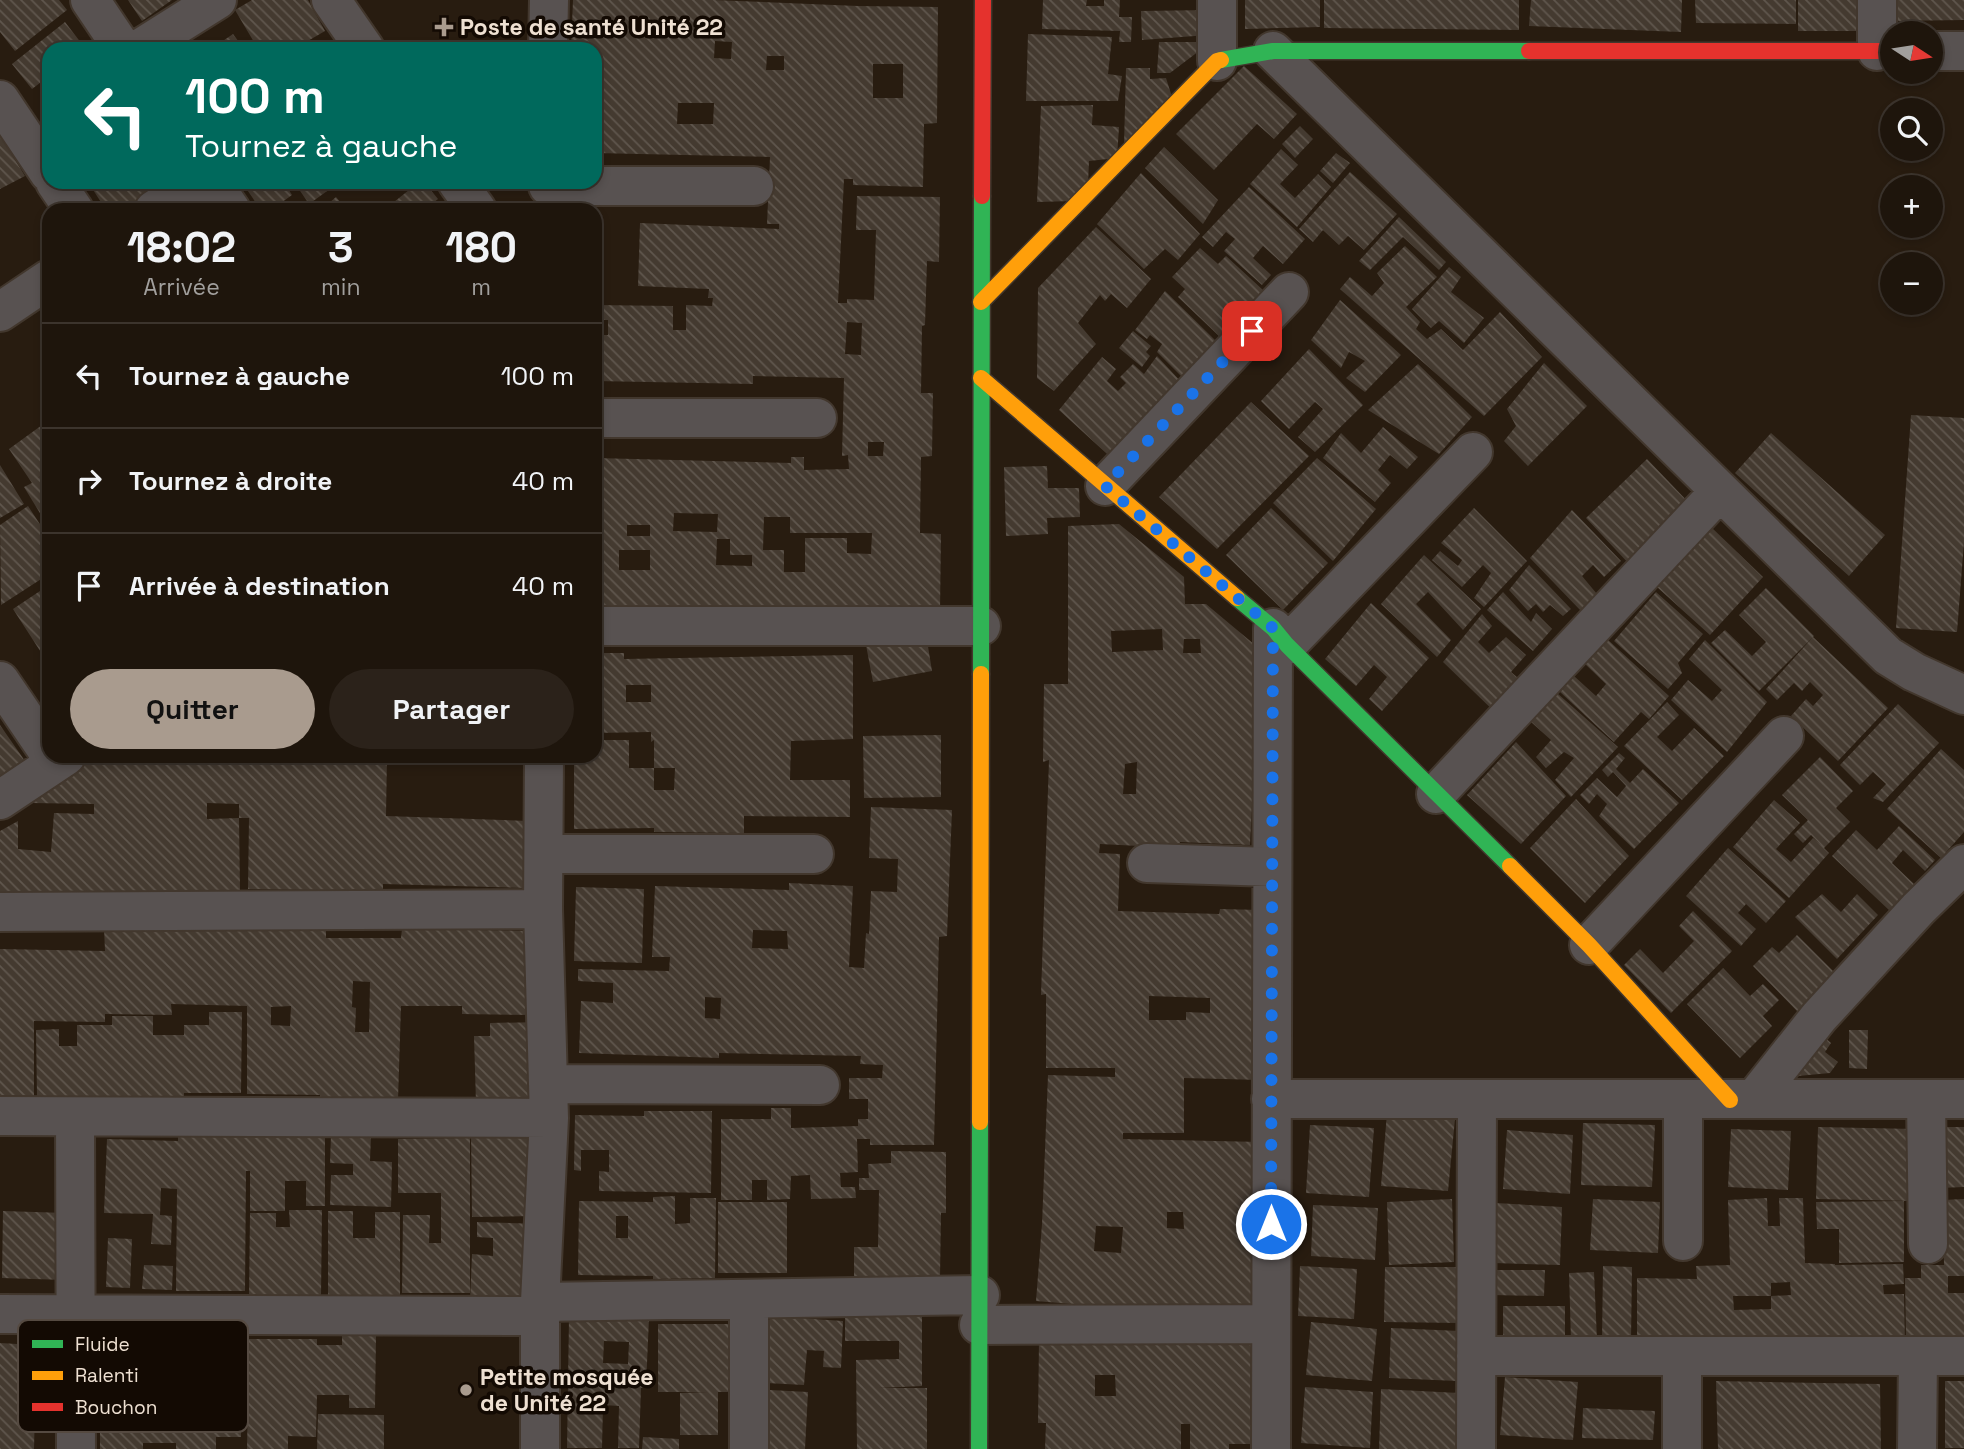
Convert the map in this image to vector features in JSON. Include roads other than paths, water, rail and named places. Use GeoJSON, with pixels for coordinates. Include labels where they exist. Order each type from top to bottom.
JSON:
{"type":"FeatureCollection","features":[{"type":"Feature","properties":{"kind":"street"},"geometry":{"type":"LineString","coordinates":[[90,0],[118,42]]}},
{"type":"Feature","properties":{"kind":"street"},"geometry":{"type":"LineString","coordinates":[[150,42],[217,0]]}},
{"type":"Feature","properties":{"kind":"street"},"geometry":{"type":"LineString","coordinates":[[331,0],[360,42]]}},
{"type":"Feature","properties":{"kind":"street"},"geometry":{"type":"LineString","coordinates":[[548,42],[549,0]]}},
{"type":"Feature","properties":{"kind":"street"},"geometry":{"type":"LineString","coordinates":[[979,1449],[983,0]]}},
{"type":"Feature","properties":{"kind":"street"},"geometry":{"type":"LineString","coordinates":[[1217,0],[1217,61]]}},
{"type":"Feature","properties":{"kind":"street"},"geometry":{"type":"LineString","coordinates":[[1877,0],[1880,22]]}},
{"type":"Feature","properties":{"kind":"street"},"geometry":{"type":"LineString","coordinates":[[982,302],[1217,61],[1273,51],[1880,51]]}},
{"type":"Feature","properties":{"kind":"street"},"geometry":{"type":"LineString","coordinates":[[1273,51],[1888,656],[1914,672],[1964,695]]}},
{"type":"Feature","properties":{"kind":"street"},"geometry":{"type":"LineString","coordinates":[[1943,51],[1964,51]]}},
{"type":"Feature","properties":{"kind":"street"},"geometry":{"type":"LineString","coordinates":[[0,100],[42,163]]}},
{"type":"Feature","properties":{"kind":"street"},"geometry":{"type":"LineString","coordinates":[[548,193],[754,186]]}},
{"type":"Feature","properties":{"kind":"street"},"geometry":{"type":"LineString","coordinates":[[165,203],[186,189]]}},
{"type":"Feature","properties":{"kind":"street"},"geometry":{"type":"LineString","coordinates":[[0,312],[42,284]]}},
{"type":"Feature","properties":{"kind":"street"},"geometry":{"type":"LineString","coordinates":[[1105,486],[1289,292]]}},
{"type":"Feature","properties":{"kind":"street"},"geometry":{"type":"LineString","coordinates":[[981,378],[1280,636],[1742,1100]]}},
{"type":"Feature","properties":{"kind":"street"},"geometry":{"type":"LineString","coordinates":[[602,418],[817,418]]}},
{"type":"Feature","properties":{"kind":"street"},"geometry":{"type":"LineString","coordinates":[[1270,1449],[1272,867],[1280,636],[1473,452]]}},
{"type":"Feature","properties":{"kind":"street"},"geometry":{"type":"LineString","coordinates":[[1436,794],[1720,491]]}},
{"type":"Feature","properties":{"kind":"street"},"geometry":{"type":"LineString","coordinates":[[602,626],[981,626]]}},
{"type":"Feature","properties":{"kind":"street"},"geometry":{"type":"LineString","coordinates":[[0,681],[42,738]]}},
{"type":"Feature","properties":{"kind":"street"},"geometry":{"type":"LineString","coordinates":[[1589,944],[1784,736]]}},
{"type":"Feature","properties":{"kind":"street"},"geometry":{"type":"LineString","coordinates":[[0,800],[48,763]]}},
{"type":"Feature","properties":{"kind":"street"},"geometry":{"type":"LineString","coordinates":[[540,1449],[540,1309],[548,1101],[543,909],[544,763]]}},
{"type":"Feature","properties":{"kind":"street"},"geometry":{"type":"LineString","coordinates":[[544,854],[814,854]]}},
{"type":"Feature","properties":{"kind":"street"},"geometry":{"type":"LineString","coordinates":[[1147,863],[1272,867]]}},
{"type":"Feature","properties":{"kind":"street"},"geometry":{"type":"LineString","coordinates":[[1742,1100],[1918,909],[1964,864]]}},
{"type":"Feature","properties":{"kind":"street"},"geometry":{"type":"LineString","coordinates":[[0,912],[543,909]]}},
{"type":"Feature","properties":{"kind":"street"},"geometry":{"type":"LineString","coordinates":[[0,1116],[75,1117],[548,1101],[820,1085]]}},
{"type":"Feature","properties":{"kind":"street"},"geometry":{"type":"LineString","coordinates":[[1271,1099],[1964,1099]]}},
{"type":"Feature","properties":{"kind":"street"},"geometry":{"type":"LineString","coordinates":[[1683,1099],[1683,1241]]}},
{"type":"Feature","properties":{"kind":"street"},"geometry":{"type":"LineString","coordinates":[[1926,1099],[1928,1244]]}},
{"type":"Feature","properties":{"kind":"street"},"geometry":{"type":"LineString","coordinates":[[1476,1449],[1477,1100]]}},
{"type":"Feature","properties":{"kind":"street"},"geometry":{"type":"LineString","coordinates":[[75,1117],[76,1320]]}},
{"type":"Feature","properties":{"kind":"street"},"geometry":{"type":"LineString","coordinates":[[748,1449],[749,1299]]}},
{"type":"Feature","properties":{"kind":"street"},"geometry":{"type":"LineString","coordinates":[[0,1314],[540,1309],[749,1299],[1271,1324]]}},
{"type":"Feature","properties":{"kind":"street"},"geometry":{"type":"LineString","coordinates":[[1476,1356],[1964,1356]]}},
{"type":"Feature","properties":{"kind":"street"},"geometry":{"type":"LineString","coordinates":[[1682,1356],[1682,1449]]}},
{"type":"Feature","properties":{"kind":"street"},"geometry":{"type":"LineString","coordinates":[[1917,1449],[1918,1356]]}},
{"type":"Feature","properties":{"kind":"place","name":"Poste de santé Unité 22"},"geometry":{"type":"Point","coordinates":[444,27]}},
{"type":"Feature","properties":{"kind":"place","name":"Petite mosquée de Unité 22"},"geometry":{"type":"Point","coordinates":[466,1390]}}]}
